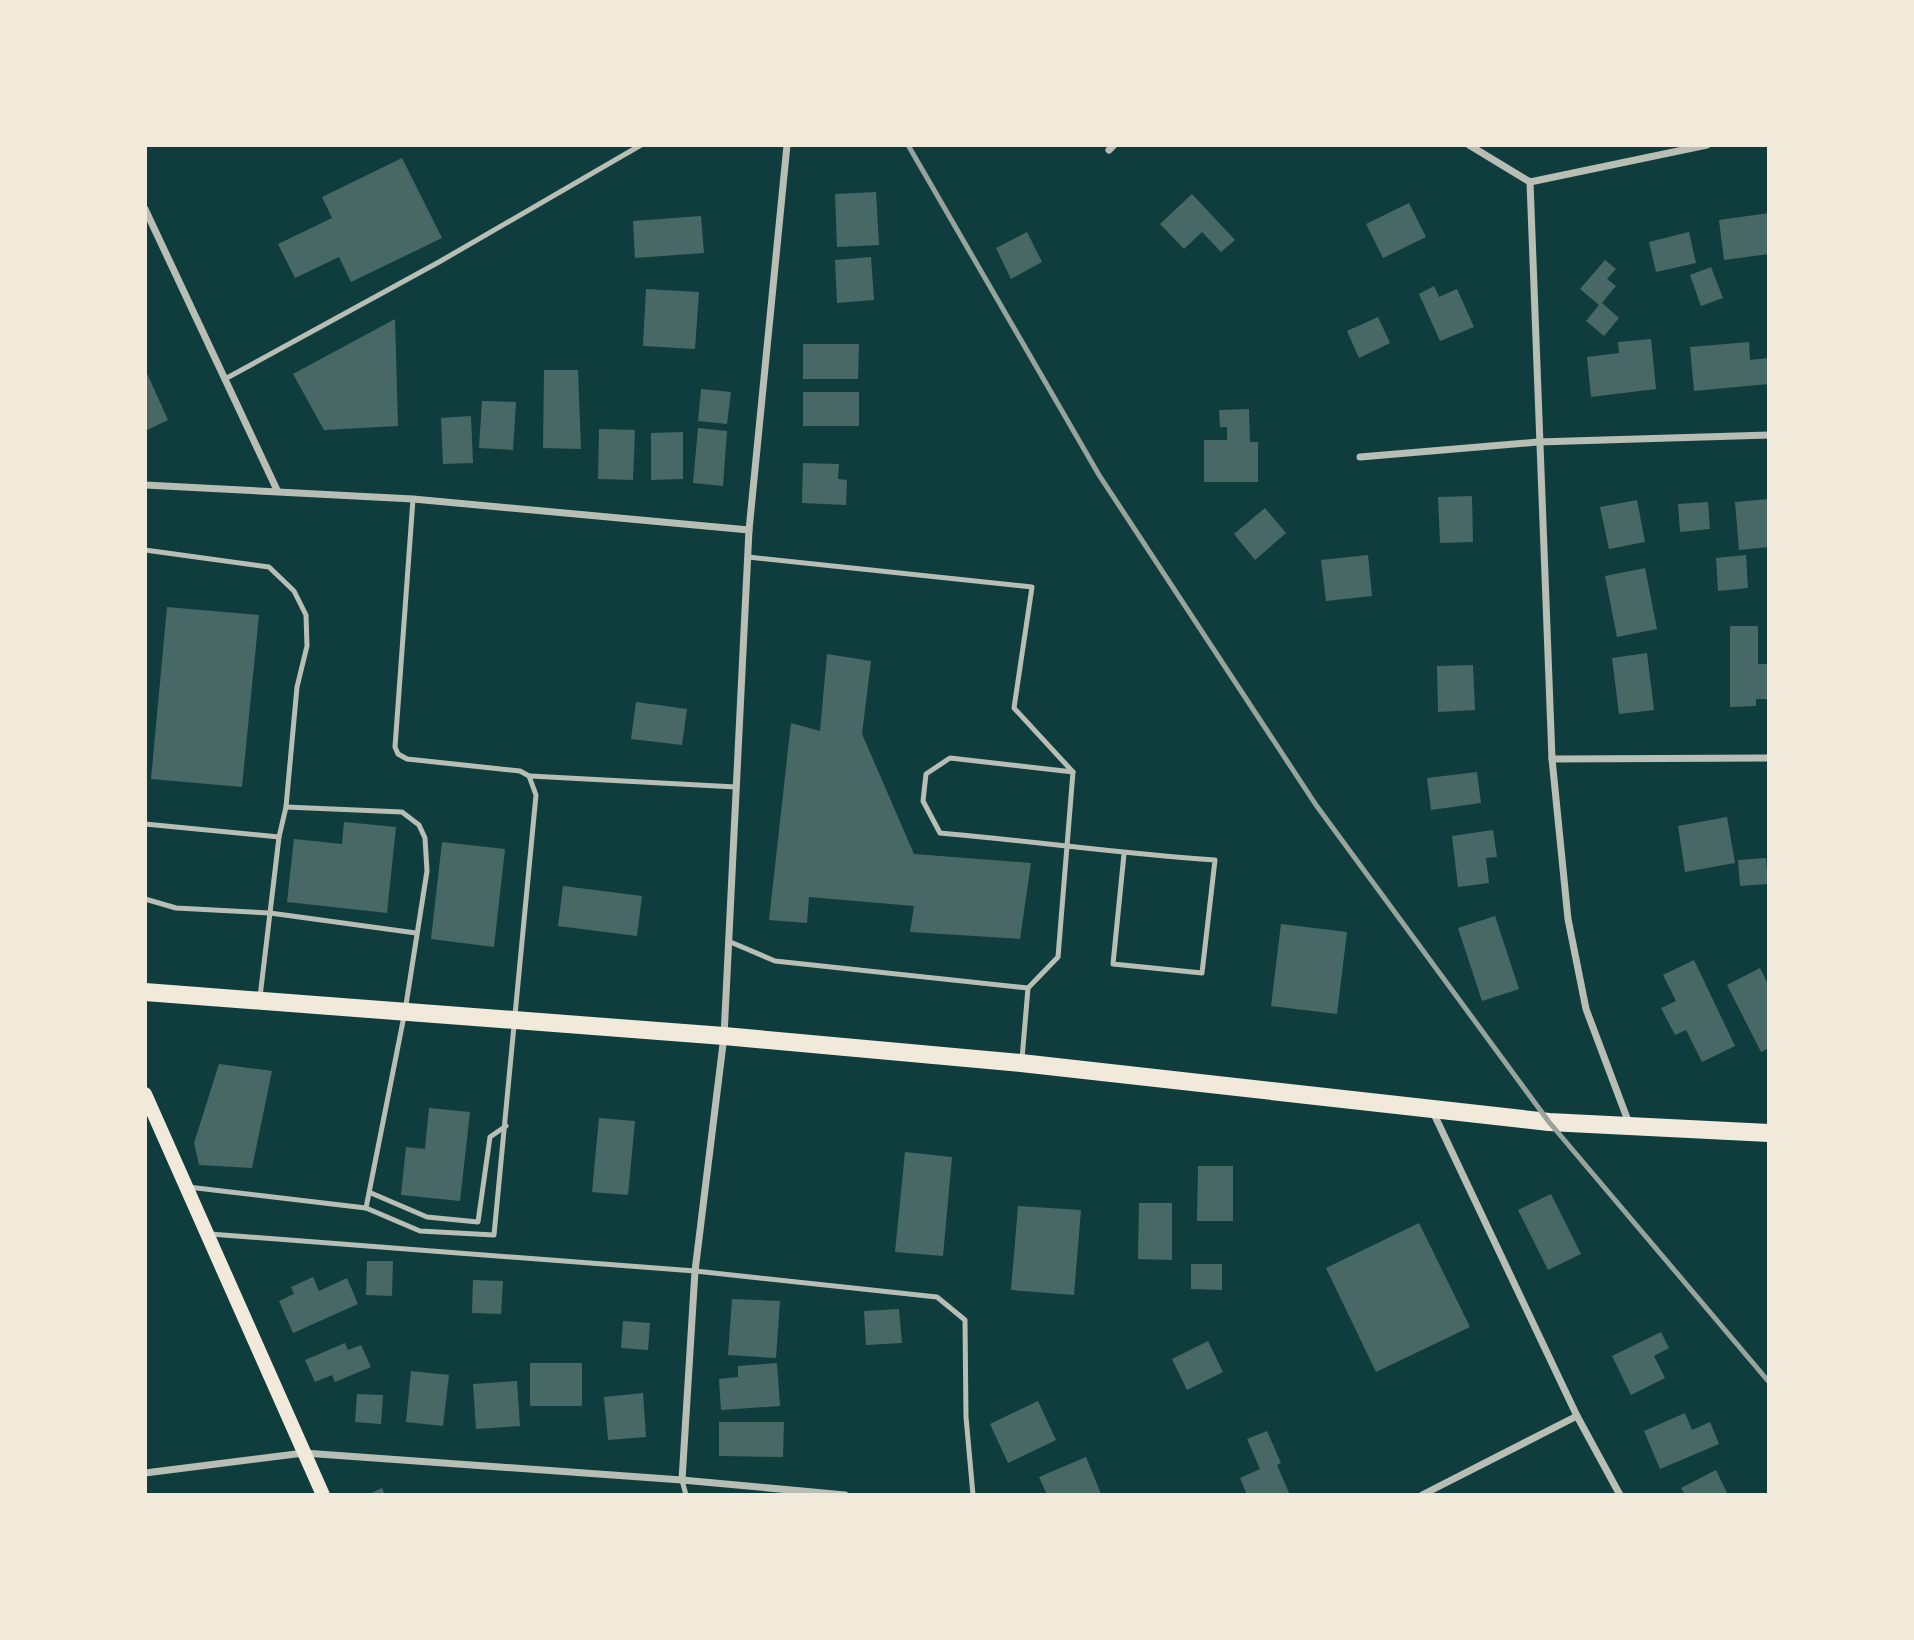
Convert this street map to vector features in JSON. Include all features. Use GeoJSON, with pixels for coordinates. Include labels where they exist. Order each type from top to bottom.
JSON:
{"type":"FeatureCollection","features":[{"type":"Feature","properties":{"kind":"main road"},"geometry":{"type":"LineString","coordinates":[[145,992],[724,1036],[1021,1063],[1549,1122],[1769,1133]]}},
{"type":"Feature","properties":{"kind":"main road"},"geometry":{"type":"LineString","coordinates":[[145,1094],[323,1495]]}},
{"type":"Feature","properties":{"kind":"street"},"geometry":{"type":"LineString","coordinates":[[682,1480],[695,1271],[724,1036],[749,530],[787,145]]}},
{"type":"Feature","properties":{"kind":"street"},"geometry":{"type":"LineString","coordinates":[[1469,145],[1530,182],[1707,145]]}},
{"type":"Feature","properties":{"kind":"street"},"geometry":{"type":"LineString","coordinates":[[1530,182],[1552,758],[1568,919],[1586,1009],[1631,1126]]}},
{"type":"Feature","properties":{"kind":"street"},"geometry":{"type":"LineString","coordinates":[[145,209],[277,489]]}},
{"type":"Feature","properties":{"kind":"street"},"geometry":{"type":"LineString","coordinates":[[1360,457],[1538,442],[1769,435]]}},
{"type":"Feature","properties":{"kind":"street"},"geometry":{"type":"LineString","coordinates":[[145,485],[277,489],[413,499],[749,530]]}},
{"type":"Feature","properties":{"kind":"street"},"geometry":{"type":"LineString","coordinates":[[1552,758],[1769,758]]}},
{"type":"Feature","properties":{"kind":"street"},"geometry":{"type":"LineString","coordinates":[[1432,1108],[1577,1416],[1620,1495]]}},
{"type":"Feature","properties":{"kind":"street"},"geometry":{"type":"LineString","coordinates":[[1422,1495],[1577,1416]]}},
{"type":"Feature","properties":{"kind":"street"},"geometry":{"type":"LineString","coordinates":[[145,1473],[304,1453],[682,1480],[845,1495]]}},
{"type":"Feature","properties":{"kind":"lane"},"geometry":{"type":"LineString","coordinates":[[225,379],[439,262],[641,145]]}},
{"type":"Feature","properties":{"kind":"lane"},"geometry":{"type":"LineString","coordinates":[[413,499],[395,747],[398,754],[407,759],[505,768],[529,776],[736,787]]}},
{"type":"Feature","properties":{"kind":"lane"},"geometry":{"type":"LineString","coordinates":[[145,550],[269,567],[294,591],[306,615],[307,646],[298,687],[286,807],[279,837],[260,1000]]}},
{"type":"Feature","properties":{"kind":"lane"},"geometry":{"type":"LineString","coordinates":[[748,557],[1032,587],[1014,708],[1073,772],[1058,957],[1028,988],[1021,1063]]}},
{"type":"Feature","properties":{"kind":"lane"},"geometry":{"type":"LineString","coordinates":[[1073,772],[950,758],[926,774],[923,802],[940,833],[1066,844],[1124,854],[1215,860],[1202,973],[1113,964],[1124,854]]}},
{"type":"Feature","properties":{"kind":"lane"},"geometry":{"type":"LineString","coordinates":[[186,1187],[366,1208],[420,1231],[495,1236],[536,795],[529,776]]}},
{"type":"Feature","properties":{"kind":"lane"},"geometry":{"type":"LineString","coordinates":[[286,807],[402,812],[419,825],[425,838],[427,872],[405,1012],[371,1194],[366,1208]]}},
{"type":"Feature","properties":{"kind":"lane"},"geometry":{"type":"LineString","coordinates":[[145,824],[279,837]]}},
{"type":"Feature","properties":{"kind":"lane"},"geometry":{"type":"LineString","coordinates":[[145,898],[176,908],[270,913],[416,933]]}},
{"type":"Feature","properties":{"kind":"lane"},"geometry":{"type":"LineString","coordinates":[[728,941],[775,961],[1028,988]]}},
{"type":"Feature","properties":{"kind":"lane"},"geometry":{"type":"LineString","coordinates":[[371,1194],[427,1217],[478,1222],[491,1137],[506,1126]]}},
{"type":"Feature","properties":{"kind":"lane"},"geometry":{"type":"LineString","coordinates":[[207,1234],[695,1271],[937,1297],[965,1320],[966,1417],[973,1495]]}},
{"type":"Feature","properties":{"kind":"lane"},"geometry":{"type":"LineString","coordinates":[[682,1480],[686,1495]]}},
{"type":"Feature","properties":{"kind":"building"},"geometry":{"type":"Polygon","coordinates":[[[402,158],[442,238],[351,282],[339,257],[295,278],[278,244],[332,218],[322,197],[402,158]]]}},
{"type":"Feature","properties":{"kind":"building"},"geometry":{"type":"Polygon","coordinates":[[[876,192],[879,245],[837,247],[835,194],[876,192]]]}},
{"type":"Feature","properties":{"kind":"building"},"geometry":{"type":"Polygon","coordinates":[[[1192,194],[1235,240],[1221,252],[1202,232],[1184,249],[1160,224],[1192,194]]]}},
{"type":"Feature","properties":{"kind":"building"},"geometry":{"type":"Polygon","coordinates":[[[1409,203],[1426,237],[1383,258],[1366,224],[1409,203]]]}},
{"type":"Feature","properties":{"kind":"building"},"geometry":{"type":"Polygon","coordinates":[[[1769,213],[1769,254],[1724,260],[1719,220],[1769,213]]]}},
{"type":"Feature","properties":{"kind":"building"},"geometry":{"type":"Polygon","coordinates":[[[701,216],[704,253],[635,258],[633,221],[701,216]]]}},
{"type":"Feature","properties":{"kind":"building"},"geometry":{"type":"Polygon","coordinates":[[[1027,232],[1042,262],[1011,279],[996,248],[1027,232]]]}},
{"type":"Feature","properties":{"kind":"building"},"geometry":{"type":"Polygon","coordinates":[[[1689,232],[1696,263],[1656,272],[1649,242],[1689,232]]]}},
{"type":"Feature","properties":{"kind":"building"},"geometry":{"type":"Polygon","coordinates":[[[871,257],[874,300],[837,303],[835,260],[871,257]]]}},
{"type":"Feature","properties":{"kind":"building"},"geometry":{"type":"Polygon","coordinates":[[[1605,260],[1616,269],[1607,279],[1616,286],[1602,303],[1619,318],[1604,336],[1586,321],[1599,305],[1580,289],[1605,260]]]}},
{"type":"Feature","properties":{"kind":"building"},"geometry":{"type":"Polygon","coordinates":[[[1711,267],[1723,298],[1701,306],[1690,275],[1711,267]]]}},
{"type":"Feature","properties":{"kind":"building"},"geometry":{"type":"Polygon","coordinates":[[[1434,286],[1439,297],[1457,289],[1474,327],[1440,341],[1419,294],[1434,286]]]}},
{"type":"Feature","properties":{"kind":"building"},"geometry":{"type":"Polygon","coordinates":[[[646,289],[699,292],[695,349],[643,346],[646,289]]]}},
{"type":"Feature","properties":{"kind":"building"},"geometry":{"type":"Polygon","coordinates":[[[1378,317],[1390,343],[1359,358],[1347,331],[1378,317]]]}},
{"type":"Feature","properties":{"kind":"building"},"geometry":{"type":"Polygon","coordinates":[[[395,319],[398,426],[324,430],[293,374],[395,319]]]}},
{"type":"Feature","properties":{"kind":"building"},"geometry":{"type":"Polygon","coordinates":[[[1651,339],[1656,389],[1591,397],[1587,357],[1619,353],[1618,342],[1651,339]]]}},
{"type":"Feature","properties":{"kind":"building"},"geometry":{"type":"Polygon","coordinates":[[[1749,342],[1750,360],[1769,358],[1769,384],[1694,391],[1690,347],[1749,342]]]}},
{"type":"Feature","properties":{"kind":"building"},"geometry":{"type":"Polygon","coordinates":[[[803,344],[859,344],[858,379],[803,379],[803,344]]]}},
{"type":"Feature","properties":{"kind":"building"},"geometry":{"type":"Polygon","coordinates":[[[145,369],[168,420],[145,431],[145,369]]]}},
{"type":"Feature","properties":{"kind":"building"},"geometry":{"type":"Polygon","coordinates":[[[544,370],[578,370],[581,449],[543,448],[544,370]]]}},
{"type":"Feature","properties":{"kind":"building"},"geometry":{"type":"Polygon","coordinates":[[[701,389],[731,392],[727,424],[698,421],[701,389]]]}},
{"type":"Feature","properties":{"kind":"building"},"geometry":{"type":"Polygon","coordinates":[[[803,392],[859,392],[859,426],[803,426],[803,392]]]}},
{"type":"Feature","properties":{"kind":"building"},"geometry":{"type":"Polygon","coordinates":[[[482,401],[516,402],[513,450],[479,448],[482,401]]]}},
{"type":"Feature","properties":{"kind":"building"},"geometry":{"type":"Polygon","coordinates":[[[1249,409],[1250,442],[1258,442],[1258,482],[1204,482],[1204,440],[1227,440],[1227,427],[1220,427],[1219,410],[1249,409]]]}},
{"type":"Feature","properties":{"kind":"building"},"geometry":{"type":"Polygon","coordinates":[[[471,416],[473,463],[443,464],[441,418],[471,416]]]}},
{"type":"Feature","properties":{"kind":"building"},"geometry":{"type":"Polygon","coordinates":[[[698,428],[727,431],[723,486],[693,483],[698,428]]]}},
{"type":"Feature","properties":{"kind":"building"},"geometry":{"type":"Polygon","coordinates":[[[599,429],[635,430],[633,480],[598,479],[599,429]]]}},
{"type":"Feature","properties":{"kind":"building"},"geometry":{"type":"Polygon","coordinates":[[[683,432],[683,479],[651,480],[651,433],[683,432]]]}},
{"type":"Feature","properties":{"kind":"building"},"geometry":{"type":"Polygon","coordinates":[[[803,463],[839,464],[838,479],[847,480],[846,505],[802,503],[803,463]]]}},
{"type":"Feature","properties":{"kind":"building"},"geometry":{"type":"Polygon","coordinates":[[[1472,496],[1473,542],[1440,543],[1438,497],[1472,496]]]}},
{"type":"Feature","properties":{"kind":"building"},"geometry":{"type":"Polygon","coordinates":[[[1769,499],[1769,547],[1739,550],[1735,502],[1769,499]]]}},
{"type":"Feature","properties":{"kind":"building"},"geometry":{"type":"Polygon","coordinates":[[[1637,500],[1645,542],[1609,549],[1600,507],[1637,500]]]}},
{"type":"Feature","properties":{"kind":"building"},"geometry":{"type":"Polygon","coordinates":[[[1708,502],[1710,529],[1680,532],[1678,504],[1708,502]]]}},
{"type":"Feature","properties":{"kind":"building"},"geometry":{"type":"Polygon","coordinates":[[[1265,508],[1286,533],[1255,560],[1234,534],[1265,508]]]}},
{"type":"Feature","properties":{"kind":"building"},"geometry":{"type":"Polygon","coordinates":[[[1368,555],[1372,596],[1326,601],[1321,560],[1368,555]]]}},
{"type":"Feature","properties":{"kind":"building"},"geometry":{"type":"Polygon","coordinates":[[[1746,555],[1748,588],[1718,591],[1716,558],[1746,555]]]}},
{"type":"Feature","properties":{"kind":"building"},"geometry":{"type":"Polygon","coordinates":[[[1645,568],[1657,629],[1617,637],[1605,576],[1645,568]]]}},
{"type":"Feature","properties":{"kind":"building"},"geometry":{"type":"Polygon","coordinates":[[[167,607],[259,615],[242,787],[151,779],[167,607]]]}},
{"type":"Feature","properties":{"kind":"building"},"geometry":{"type":"Polygon","coordinates":[[[1730,626],[1758,626],[1758,664],[1769,664],[1769,699],[1756,699],[1756,706],[1730,707],[1730,626]]]}},
{"type":"Feature","properties":{"kind":"building"},"geometry":{"type":"Polygon","coordinates":[[[1647,653],[1654,710],[1619,714],[1612,658],[1647,653]]]}},
{"type":"Feature","properties":{"kind":"building"},"geometry":{"type":"Polygon","coordinates":[[[827,654],[871,661],[862,734],[914,854],[1031,863],[1020,939],[910,932],[914,906],[809,897],[807,923],[769,920],[791,723],[820,731],[827,654]]]}},
{"type":"Feature","properties":{"kind":"building"},"geometry":{"type":"Polygon","coordinates":[[[1473,665],[1475,710],[1438,712],[1437,666],[1473,665]]]}},
{"type":"Feature","properties":{"kind":"building"},"geometry":{"type":"Polygon","coordinates":[[[636,702],[687,709],[682,745],[631,739],[636,702]]]}},
{"type":"Feature","properties":{"kind":"building"},"geometry":{"type":"Polygon","coordinates":[[[1477,772],[1481,803],[1431,810],[1427,778],[1477,772]]]}},
{"type":"Feature","properties":{"kind":"building"},"geometry":{"type":"Polygon","coordinates":[[[1727,817],[1735,863],[1685,872],[1678,826],[1727,817]]]}},
{"type":"Feature","properties":{"kind":"building"},"geometry":{"type":"Polygon","coordinates":[[[344,822],[396,827],[387,913],[287,902],[294,839],[342,844],[344,822]]]}},
{"type":"Feature","properties":{"kind":"building"},"geometry":{"type":"Polygon","coordinates":[[[1493,830],[1497,857],[1486,858],[1489,883],[1458,887],[1452,836],[1493,830]]]}},
{"type":"Feature","properties":{"kind":"building"},"geometry":{"type":"Polygon","coordinates":[[[442,842],[505,849],[494,947],[431,939],[442,842]]]}},
{"type":"Feature","properties":{"kind":"building"},"geometry":{"type":"Polygon","coordinates":[[[1766,858],[1768,884],[1740,886],[1738,860],[1766,858]]]}},
{"type":"Feature","properties":{"kind":"building"},"geometry":{"type":"Polygon","coordinates":[[[563,886],[642,896],[637,936],[558,926],[563,886]]]}},
{"type":"Feature","properties":{"kind":"building"},"geometry":{"type":"Polygon","coordinates":[[[1495,916],[1519,989],[1482,1001],[1458,928],[1495,916]]]}},
{"type":"Feature","properties":{"kind":"building"},"geometry":{"type":"Polygon","coordinates":[[[1281,924],[1347,932],[1337,1014],[1271,1006],[1281,924]]]}},
{"type":"Feature","properties":{"kind":"building"},"geometry":{"type":"Polygon","coordinates":[[[1694,960],[1735,1046],[1702,1062],[1686,1030],[1675,1035],[1661,1008],[1676,1001],[1663,975],[1694,960]]]}},
{"type":"Feature","properties":{"kind":"building"},"geometry":{"type":"Polygon","coordinates":[[[1760,968],[1769,986],[1769,1048],[1761,1052],[1727,985],[1760,968]]]}},
{"type":"Feature","properties":{"kind":"building"},"geometry":{"type":"Polygon","coordinates":[[[219,1064],[272,1071],[252,1168],[199,1165],[194,1143],[219,1064]]]}},
{"type":"Feature","properties":{"kind":"building"},"geometry":{"type":"Polygon","coordinates":[[[429,1108],[470,1112],[460,1201],[401,1195],[406,1147],[425,1149],[429,1108]]]}},
{"type":"Feature","properties":{"kind":"building"},"geometry":{"type":"Polygon","coordinates":[[[599,1118],[635,1121],[628,1195],[592,1192],[599,1118]]]}},
{"type":"Feature","properties":{"kind":"building"},"geometry":{"type":"Polygon","coordinates":[[[905,1152],[952,1157],[943,1256],[895,1252],[905,1152]]]}},
{"type":"Feature","properties":{"kind":"building"},"geometry":{"type":"Polygon","coordinates":[[[1198,1166],[1233,1166],[1233,1221],[1197,1221],[1198,1166]]]}},
{"type":"Feature","properties":{"kind":"building"},"geometry":{"type":"Polygon","coordinates":[[[1551,1194],[1581,1254],[1548,1270],[1518,1210],[1551,1194]]]}},
{"type":"Feature","properties":{"kind":"building"},"geometry":{"type":"Polygon","coordinates":[[[1139,1203],[1172,1203],[1172,1260],[1138,1259],[1139,1203]]]}},
{"type":"Feature","properties":{"kind":"building"},"geometry":{"type":"Polygon","coordinates":[[[1018,1206],[1081,1210],[1074,1295],[1011,1290],[1018,1206]]]}},
{"type":"Feature","properties":{"kind":"building"},"geometry":{"type":"Polygon","coordinates":[[[1419,1223],[1470,1327],[1376,1372],[1326,1268],[1419,1223]]]}},
{"type":"Feature","properties":{"kind":"building"},"geometry":{"type":"Polygon","coordinates":[[[367,1261],[393,1261],[392,1296],[366,1295],[367,1261]]]}},
{"type":"Feature","properties":{"kind":"building"},"geometry":{"type":"Polygon","coordinates":[[[1191,1264],[1222,1264],[1222,1290],[1191,1289],[1191,1264]]]}},
{"type":"Feature","properties":{"kind":"building"},"geometry":{"type":"Polygon","coordinates":[[[313,1277],[319,1291],[347,1278],[358,1304],[293,1333],[279,1301],[294,1294],[291,1287],[313,1277]]]}},
{"type":"Feature","properties":{"kind":"building"},"geometry":{"type":"Polygon","coordinates":[[[473,1280],[503,1281],[501,1314],[472,1313],[473,1280]]]}},
{"type":"Feature","properties":{"kind":"building"},"geometry":{"type":"Polygon","coordinates":[[[732,1299],[780,1301],[776,1358],[728,1355],[732,1299]]]}},
{"type":"Feature","properties":{"kind":"building"},"geometry":{"type":"Polygon","coordinates":[[[899,1309],[902,1343],[866,1345],[864,1311],[899,1309]]]}},
{"type":"Feature","properties":{"kind":"building"},"geometry":{"type":"Polygon","coordinates":[[[623,1321],[650,1323],[648,1350],[621,1348],[623,1321]]]}},
{"type":"Feature","properties":{"kind":"building"},"geometry":{"type":"Polygon","coordinates":[[[1661,1332],[1669,1348],[1654,1356],[1665,1378],[1631,1395],[1612,1356],[1661,1332]]]}},
{"type":"Feature","properties":{"kind":"building"},"geometry":{"type":"Polygon","coordinates":[[[1208,1341],[1223,1372],[1187,1390],[1172,1359],[1208,1341]]]}},
{"type":"Feature","properties":{"kind":"building"},"geometry":{"type":"Polygon","coordinates":[[[345,1343],[348,1350],[361,1345],[371,1367],[335,1382],[332,1375],[315,1382],[305,1360],[345,1343]]]}},
{"type":"Feature","properties":{"kind":"building"},"geometry":{"type":"Polygon","coordinates":[[[530,1363],[582,1363],[582,1406],[530,1406],[530,1363]]]}},
{"type":"Feature","properties":{"kind":"building"},"geometry":{"type":"Polygon","coordinates":[[[777,1363],[780,1406],[721,1410],[719,1379],[738,1377],[738,1366],[777,1363]]]}},
{"type":"Feature","properties":{"kind":"building"},"geometry":{"type":"Polygon","coordinates":[[[411,1371],[449,1375],[443,1426],[406,1422],[411,1371]]]}},
{"type":"Feature","properties":{"kind":"building"},"geometry":{"type":"Polygon","coordinates":[[[517,1381],[520,1426],[476,1429],[473,1384],[517,1381]]]}},
{"type":"Feature","properties":{"kind":"building"},"geometry":{"type":"Polygon","coordinates":[[[643,1393],[646,1437],[608,1440],[604,1397],[643,1393]]]}},
{"type":"Feature","properties":{"kind":"building"},"geometry":{"type":"Polygon","coordinates":[[[357,1394],[383,1395],[381,1424],[355,1422],[357,1394]]]}},
{"type":"Feature","properties":{"kind":"building"},"geometry":{"type":"Polygon","coordinates":[[[1038,1401],[1056,1440],[1008,1463],[990,1424],[1038,1401]]]}},
{"type":"Feature","properties":{"kind":"building"},"geometry":{"type":"Polygon","coordinates":[[[1685,1413],[1692,1430],[1710,1422],[1719,1444],[1660,1469],[1644,1431],[1685,1413]]]}},
{"type":"Feature","properties":{"kind":"building"},"geometry":{"type":"Polygon","coordinates":[[[719,1422],[784,1422],[783,1457],[719,1456],[719,1422]]]}},
{"type":"Feature","properties":{"kind":"building"},"geometry":{"type":"Polygon","coordinates":[[[1267,1431],[1281,1463],[1277,1465],[1290,1495],[1247,1495],[1240,1478],[1260,1469],[1247,1439],[1267,1431]]]}},
{"type":"Feature","properties":{"kind":"building"},"geometry":{"type":"Polygon","coordinates":[[[1086,1457],[1101,1494],[1047,1495],[1039,1477],[1086,1457]]]}},
{"type":"Feature","properties":{"kind":"building"},"geometry":{"type":"Polygon","coordinates":[[[1716,1470],[1728,1495],[1685,1495],[1681,1488],[1716,1470]]]}},
{"type":"Feature","properties":{"kind":"building"},"geometry":{"type":"Polygon","coordinates":[[[382,1488],[385,1495],[367,1495],[382,1488]]]}},
{"type":"Feature","properties":{"kind":"railway"},"geometry":{"type":"LineString","coordinates":[[908,145],[1099,475],[1316,805],[1549,1122],[1769,1382]]}}]}
